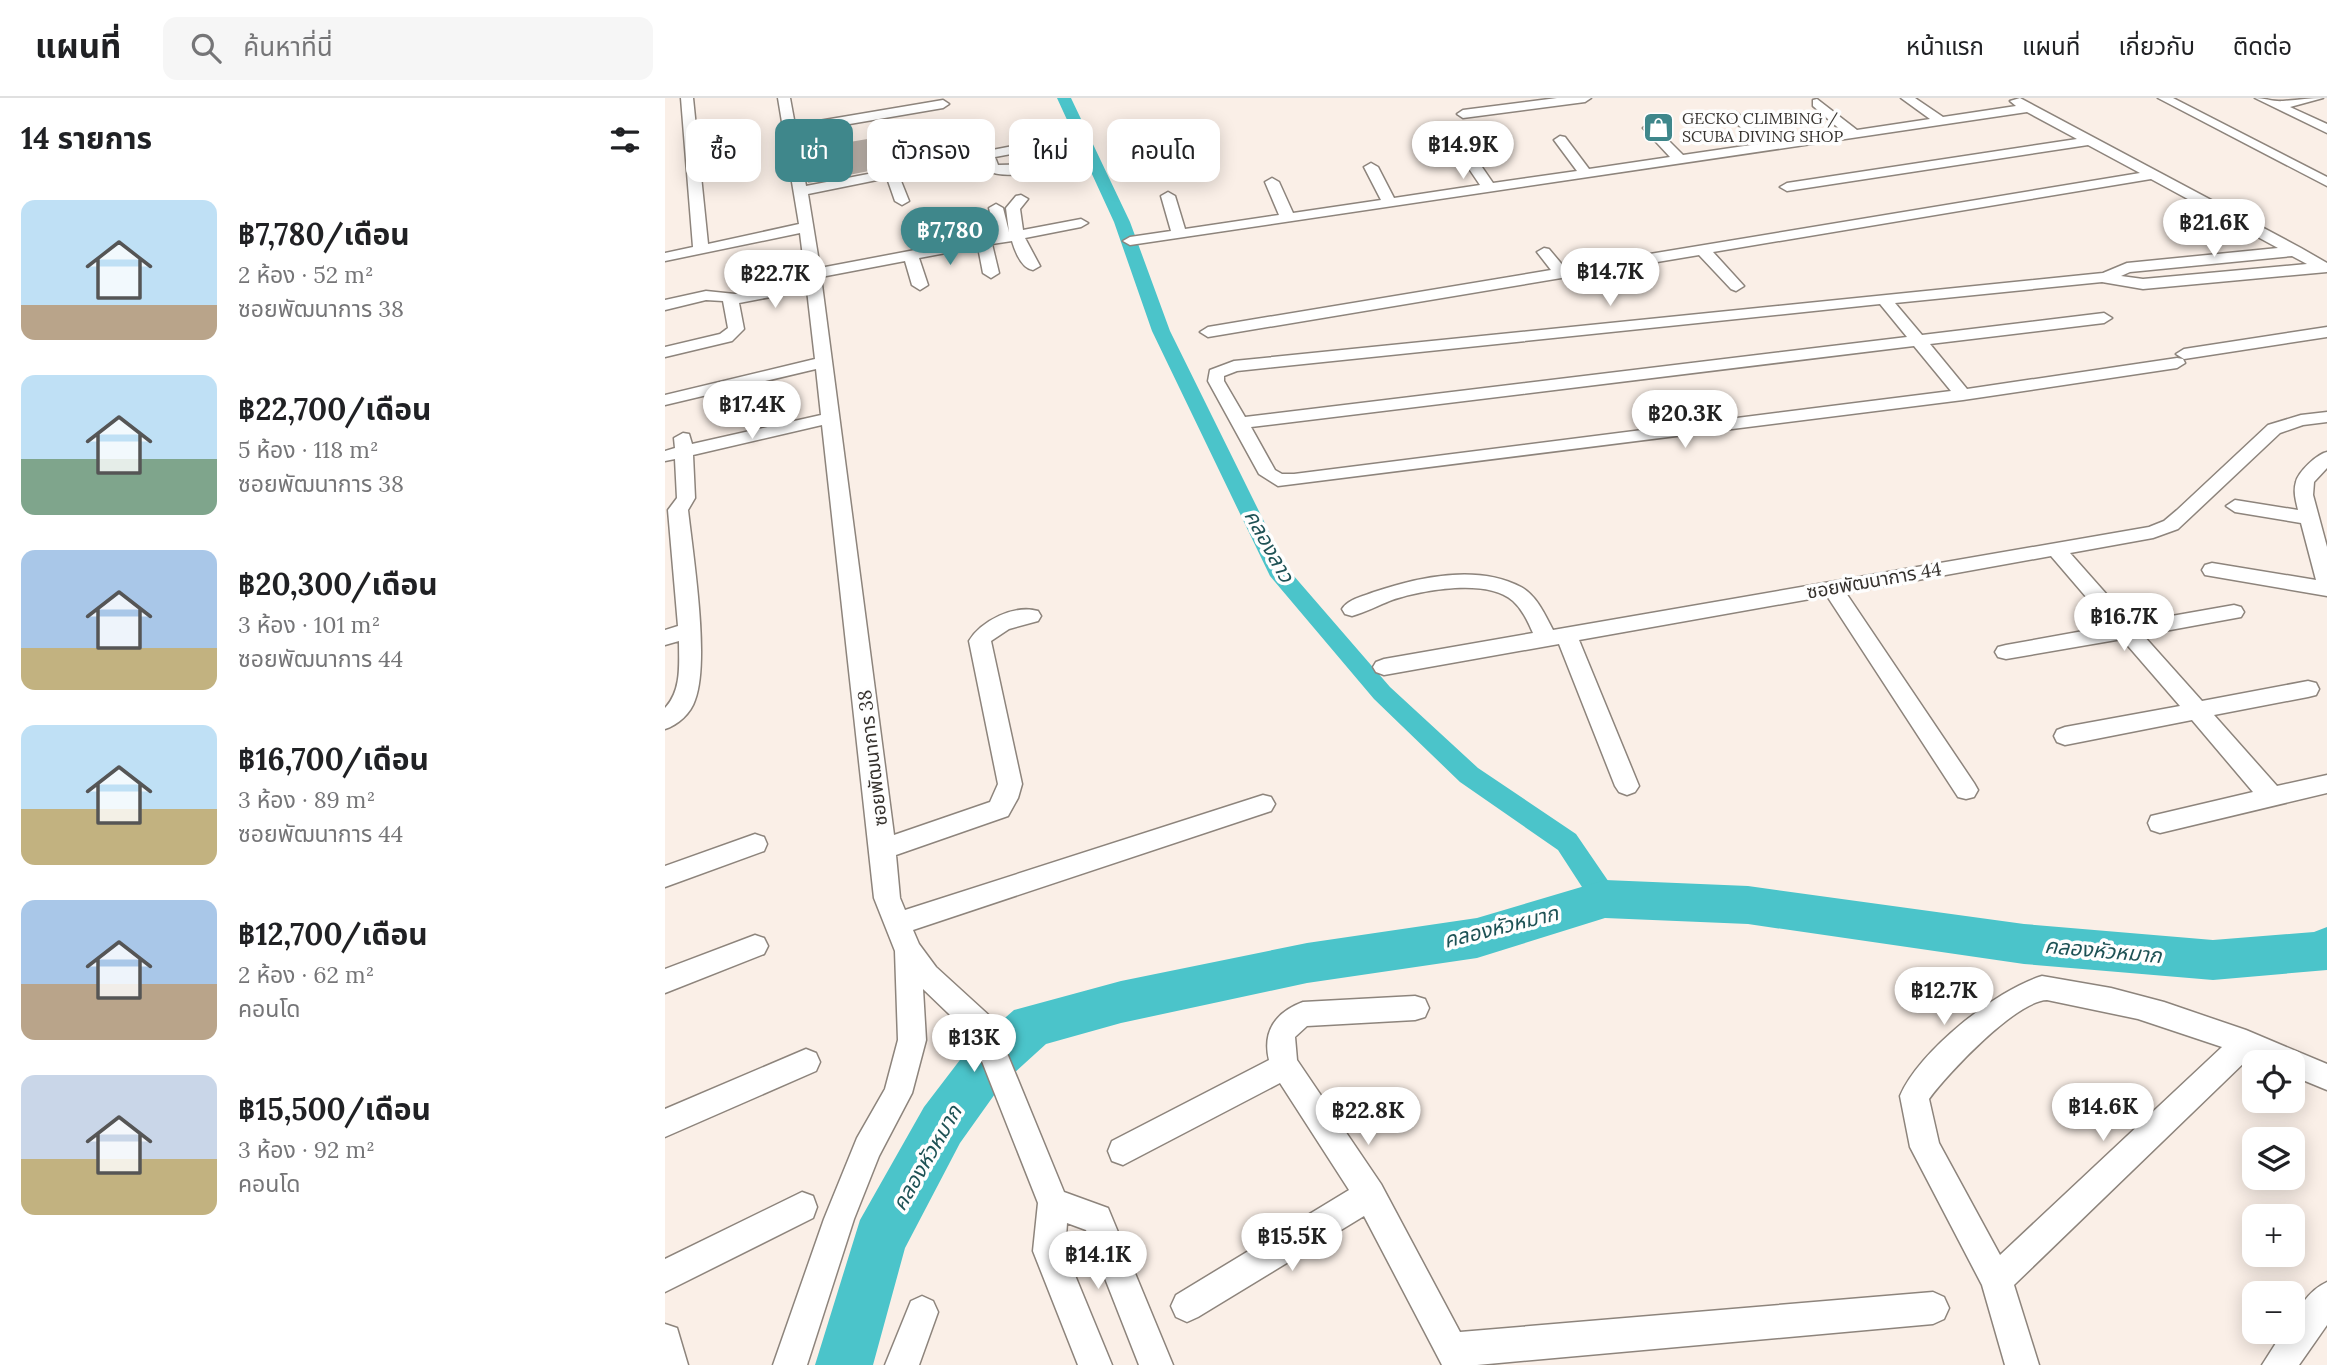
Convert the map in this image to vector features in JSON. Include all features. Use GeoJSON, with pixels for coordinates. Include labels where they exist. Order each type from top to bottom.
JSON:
{"type":"FeatureCollection","features":[{"type":"Feature","properties":{"kind":"street"},"geometry":{"type":"LineString","coordinates":[[687,98],[701,249]]}},
{"type":"Feature","properties":{"kind":"street","name":"ซอยพัฒนาการ 38"},"geometry":{"type":"LineString","coordinates":[[784,98],[788,119]]}},
{"type":"Feature","properties":{"kind":"street"},"geometry":{"type":"LineString","coordinates":[[1463,114],[1585,98]]}},
{"type":"Feature","properties":{"kind":"street"},"geometry":{"type":"LineString","coordinates":[[1907,98],[1941,121]]}},
{"type":"Feature","properties":{"kind":"street"},"geometry":{"type":"LineString","coordinates":[[2010,98],[2325,268]]}},
{"type":"Feature","properties":{"kind":"street"},"geometry":{"type":"LineString","coordinates":[[2164,98],[2327,182]]}},
{"type":"Feature","properties":{"kind":"street"},"geometry":{"type":"LineString","coordinates":[[2261,98],[2327,129]]}},
{"type":"Feature","properties":{"kind":"street"},"geometry":{"type":"LineString","coordinates":[[2278,106],[2317,98]]}},
{"type":"Feature","properties":{"kind":"street"},"geometry":{"type":"LineString","coordinates":[[1817,103],[1854,134]]}},
{"type":"Feature","properties":{"kind":"street"},"geometry":{"type":"LineString","coordinates":[[853,119],[943,104]]}},
{"type":"Feature","properties":{"kind":"street"},"geometry":{"type":"LineString","coordinates":[[1130,241],[2029,108]]}},
{"type":"Feature","properties":{"kind":"street"},"geometry":{"type":"LineString","coordinates":[[1735,116],[1768,146]]}},
{"type":"Feature","properties":{"kind":"street"},"geometry":{"type":"LineString","coordinates":[[1649,128],[1680,160]]}},
{"type":"Feature","properties":{"kind":"street"},"geometry":{"type":"LineString","coordinates":[[1560,140],[1586,174]]}},
{"type":"Feature","properties":{"kind":"street"},"geometry":{"type":"LineString","coordinates":[[1787,187],[2088,141]]}},
{"type":"Feature","properties":{"kind":"street"},"geometry":{"type":"LineString","coordinates":[[1466,154],[1489,188]]}},
{"type":"Feature","properties":{"kind":"street"},"geometry":{"type":"LineString","coordinates":[[1371,167],[1390,203]]}},
{"type":"Feature","properties":{"kind":"street"},"geometry":{"type":"LineString","coordinates":[[1208,332],[2153,175]]}},
{"type":"Feature","properties":{"kind":"street"},"geometry":{"type":"LineString","coordinates":[[801,191],[867,179]]}},
{"type":"Feature","properties":{"kind":"street","name":"ซอยพัฒนาการ 38"},"geometry":{"type":"LineString","coordinates":[[799,182],[824,362],[887,898],[908,951],[927,975],[983,1028],[1053,1203],[1049,1251],[1095,1365]]}},
{"type":"Feature","properties":{"kind":"street"},"geometry":{"type":"LineString","coordinates":[[895,182],[902,201]]}},
{"type":"Feature","properties":{"kind":"street"},"geometry":{"type":"LineString","coordinates":[[1272,182],[1288,218]]}},
{"type":"Feature","properties":{"kind":"street"},"geometry":{"type":"LineString","coordinates":[[1168,196],[1179,234]]}},
{"type":"Feature","properties":{"kind":"street"},"geometry":{"type":"LineString","coordinates":[[1010,237],[1013,208],[1021,199]]}},
{"type":"Feature","properties":{"kind":"street"},"geometry":{"type":"LineString","coordinates":[[996,208],[1010,237],[1033,265]]}},
{"type":"Feature","properties":{"kind":"street"},"geometry":{"type":"LineString","coordinates":[[935,219],[944,250]]}},
{"type":"Feature","properties":{"kind":"street"},"geometry":{"type":"LineString","coordinates":[[730,300],[911,256],[1081,223]]}},
{"type":"Feature","properties":{"kind":"street"},"geometry":{"type":"LineString","coordinates":[[665,257],[807,227]]}},
{"type":"Feature","properties":{"kind":"street"},"geometry":{"type":"LineString","coordinates":[[984,242],[991,274]]}},
{"type":"Feature","properties":{"kind":"street"},"geometry":{"type":"LineString","coordinates":[[1703,250],[1736,286]]}},
{"type":"Feature","properties":{"kind":"street"},"geometry":{"type":"LineString","coordinates":[[2296,251],[2127,268],[2102,277],[1234,366],[1216,374],[1216,382],[1268,474],[1277,480],[1294,480],[1963,395],[2327,332]]}},
{"type":"Feature","properties":{"kind":"street"},"geometry":{"type":"LineString","coordinates":[[1544,252],[1562,274]]}},
{"type":"Feature","properties":{"kind":"street"},"geometry":{"type":"LineString","coordinates":[[911,256],[920,285]]}},
{"type":"Feature","properties":{"kind":"street"},"geometry":{"type":"LineString","coordinates":[[2102,277],[2143,284],[2325,268]]}},
{"type":"Feature","properties":{"kind":"street"},"geometry":{"type":"LineString","coordinates":[[665,305],[711,295],[724,295],[730,300],[736,329],[733,334],[665,352]]}},
{"type":"Feature","properties":{"kind":"street"},"geometry":{"type":"LineString","coordinates":[[1884,299],[1963,395]]}},
{"type":"Feature","properties":{"kind":"street"},"geometry":{"type":"LineString","coordinates":[[1240,424],[2105,318]]}},
{"type":"Feature","properties":{"kind":"street"},"geometry":{"type":"LineString","coordinates":[[665,400],[824,362]]}},
{"type":"Feature","properties":{"kind":"street"},"geometry":{"type":"LineString","coordinates":[[665,456],[678,444],[829,410]]}},
{"type":"Feature","properties":{"kind":"street","name":"ซอยพัฒนาการ 44"},"geometry":{"type":"LineString","coordinates":[[1384,667],[2153,532],[2171,525],[2274,429],[2301,420],[2327,416]]}},
{"type":"Feature","properties":{"kind":"street"},"geometry":{"type":"LineString","coordinates":[[665,720],[685,699],[688,630],[674,563],[678,444]]}},
{"type":"Feature","properties":{"kind":"street"},"geometry":{"type":"LineString","coordinates":[[2212,570],[2327,587],[2304,495],[2305,481],[2327,457]]}},
{"type":"Feature","properties":{"kind":"street"},"geometry":{"type":"LineString","coordinates":[[2235,506],[2309,518]]}},
{"type":"Feature","properties":{"kind":"street"},"geometry":{"type":"LineString","coordinates":[[2056,549],[2272,797]]}},
{"type":"Feature","properties":{"kind":"street"},"geometry":{"type":"LineString","coordinates":[[1352,609],[1373,598],[1444,584],[1482,582],[1502,586],[1518,594],[1556,636],[1627,786]]}},
{"type":"Feature","properties":{"kind":"street"},"geometry":{"type":"LineString","coordinates":[[1832,588],[1966,790]]}},
{"type":"Feature","properties":{"kind":"street"},"geometry":{"type":"LineString","coordinates":[[2006,652],[2234,612]]}},
{"type":"Feature","properties":{"kind":"street"},"geometry":{"type":"LineString","coordinates":[[883,849],[999,809],[1006,798],[1010,784],[980,641],[983,634],[992,627],[1031,616]]}},
{"type":"Feature","properties":{"kind":"street"},"geometry":{"type":"LineString","coordinates":[[665,638],[688,630]]}},
{"type":"Feature","properties":{"kind":"street"},"geometry":{"type":"LineString","coordinates":[[2065,736],[2308,689]]}},
{"type":"Feature","properties":{"kind":"street"},"geometry":{"type":"LineString","coordinates":[[2160,823],[2327,785]]}},
{"type":"Feature","properties":{"kind":"street"},"geometry":{"type":"LineString","coordinates":[[896,924],[1263,804]]}},
{"type":"Feature","properties":{"kind":"street"},"geometry":{"type":"LineString","coordinates":[[665,877],[755,845]]}},
{"type":"Feature","properties":{"kind":"street"},"geometry":{"type":"LineString","coordinates":[[665,981],[755,946]]}},
{"type":"Feature","properties":{"kind":"street"},"geometry":{"type":"LineString","coordinates":[[790,1365],[839,1219],[867,1148],[898,1093],[912,1040],[908,951]]}},
{"type":"Feature","properties":{"kind":"street"},"geometry":{"type":"LineString","coordinates":[[2022,1365],[1996,1280],[1925,1147],[1914,1096],[1924,1080],[1999,1010],[2041,988],[2130,1002],[2262,1050]]}},
{"type":"Feature","properties":{"kind":"street"},"geometry":{"type":"LineString","coordinates":[[1415,1008],[1303,1014],[1289,1021],[1282,1032],[1279,1049],[1285,1066],[1370,1195],[1455,1357],[1933,1308]]}},
{"type":"Feature","properties":{"kind":"street"},"geometry":{"type":"LineString","coordinates":[[1996,1280],[2246,1043]]}},
{"type":"Feature","properties":{"kind":"street"},"geometry":{"type":"LineString","coordinates":[[665,1123],[806,1062]]}},
{"type":"Feature","properties":{"kind":"street"},"geometry":{"type":"LineString","coordinates":[[1123,1151],[1285,1066]]}},
{"type":"Feature","properties":{"kind":"street"},"geometry":{"type":"LineString","coordinates":[[2305,1068],[2327,1077]]}},
{"type":"Feature","properties":{"kind":"street"},"geometry":{"type":"LineString","coordinates":[[1187,1306],[1370,1195]]}},
{"type":"Feature","properties":{"kind":"street"},"geometry":{"type":"LineString","coordinates":[[1053,1203],[1097,1219],[1156,1365]]}},
{"type":"Feature","properties":{"kind":"street"},"geometry":{"type":"LineString","coordinates":[[665,1276],[802,1207]]}},
{"type":"Feature","properties":{"kind":"street"},"geometry":{"type":"LineString","coordinates":[[2279,1365],[2327,1298]]}},
{"type":"Feature","properties":{"kind":"street"},"geometry":{"type":"LineString","coordinates":[[902,1365],[922,1312]]}},
{"type":"Feature","properties":{"kind":"street"},"geometry":{"type":"LineString","coordinates":[[665,1340],[671,1365]]}},
{"type":"Feature","properties":{"kind":"building"},"geometry":{"type":"Polygon","coordinates":[[[867,139],[867,171],[853,174],[853,141],[867,139]]]}},
{"type":"Feature","properties":{"kind":"waterway","name":"คลองลาว"},"geometry":{"type":"LineString","coordinates":[[1064,98],[1122,222],[1161,331],[1278,571],[1382,693],[1469,775],[1567,842],[1605,899]]}},
{"type":"Feature","properties":{"kind":"waterway","name":"คลองหัวหมาก"},"geometry":{"type":"LineString","coordinates":[[844,1365],[880,1240],[942,1125],[984,1068],[1031,1026],[1121,1002],[1307,963],[1477,938],[1605,899],[1748,905],[2024,944],[2213,960],[2323,951],[2327,947]]}},
{"type":"Feature","properties":{"kind":"place","name":"GECKO CLIMBING / SCUBA DIVING SHOP"},"geometry":{"type":"Point","coordinates":[1659,127]}}]}
